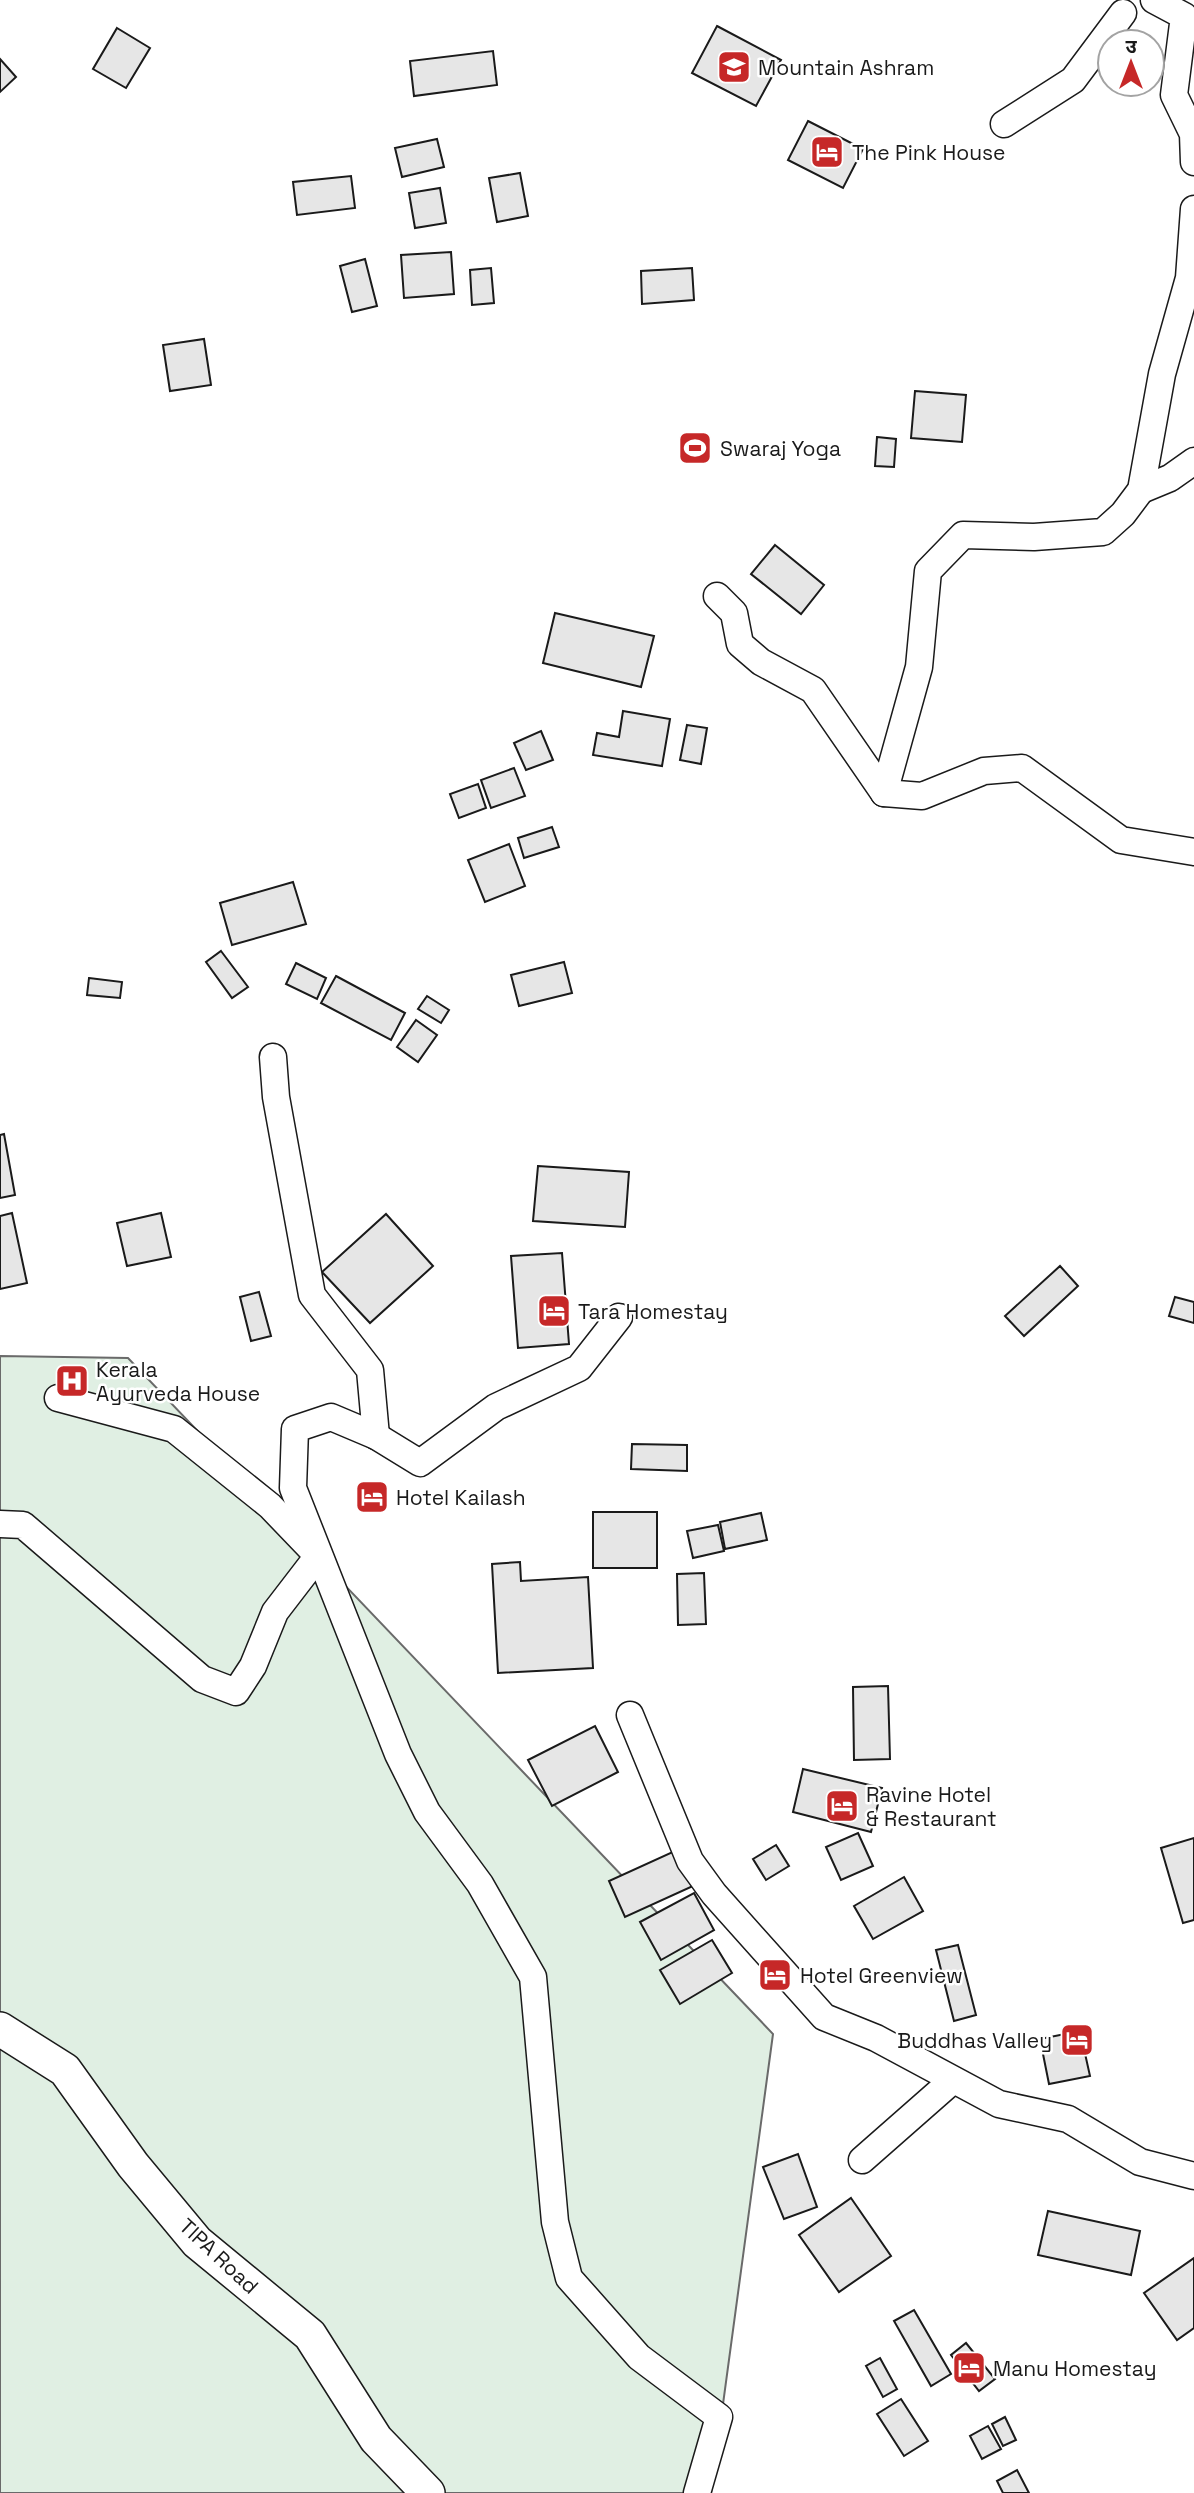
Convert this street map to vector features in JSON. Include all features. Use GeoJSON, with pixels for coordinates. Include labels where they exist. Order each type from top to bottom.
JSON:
{"type":"FeatureCollection","features":[{"type":"Feature","properties":{"kind":"street"},"geometry":{"type":"LineString","coordinates":[[1154,0],[1184,16],[1174,95],[1193,134],[1194,162]]}},
{"type":"Feature","properties":{"kind":"street"},"geometry":{"type":"LineString","coordinates":[[1004,124],[1073,80],[1123,13]]}},
{"type":"Feature","properties":{"kind":"street"},"geometry":{"type":"LineString","coordinates":[[884,793],[919,667],[928,571],[963,535],[1034,537],[1103,532],[1123,514],[1141,490],[1162,374],[1189,278],[1194,209]]}},
{"type":"Feature","properties":{"kind":"street"},"geometry":{"type":"LineString","coordinates":[[1141,490],[1170,478],[1194,461]]}},
{"type":"Feature","properties":{"kind":"street"},"geometry":{"type":"LineString","coordinates":[[717,596],[734,613],[740,644],[761,662],[813,690],[884,793]]}},
{"type":"Feature","properties":{"kind":"street"},"geometry":{"type":"LineString","coordinates":[[884,793],[922,796],[984,771],[1022,768],[1121,840],[1194,852]]}},
{"type":"Feature","properties":{"kind":"street"},"geometry":{"type":"LineString","coordinates":[[273,1057],[276,1097],[312,1295],[370,1370],[376,1436]]}},
{"type":"Feature","properties":{"kind":"street"},"geometry":{"type":"LineString","coordinates":[[619,1317],[579,1368],[496,1407],[420,1463],[376,1436],[331,1417],[295,1429],[293,1488],[398,1754],[421,1800],[480,1884],[533,1977],[555,2222],[569,2278],[639,2357],[719,2417],[696,2493]]}},
{"type":"Feature","properties":{"kind":"street"},"geometry":{"type":"LineString","coordinates":[[58,1398],[174,1429],[270,1506],[318,1556]]}},
{"type":"Feature","properties":{"kind":"street"},"geometry":{"type":"LineString","coordinates":[[0,1524],[23,1525],[202,1679],[236,1692],[253,1666],[275,1612],[318,1556]]}},
{"type":"Feature","properties":{"kind":"street"},"geometry":{"type":"LineString","coordinates":[[629,1715],[690,1861],[713,1894],[824,2017],[876,2038],[999,2104],[1068,2119],[1140,2162],[1194,2176]]}},
{"type":"Feature","properties":{"kind":"street","name":"TIPA Road"},"geometry":{"type":"LineString","coordinates":[[0,2029],[65,2070],[133,2165],[197,2242],[310,2335],[376,2439],[428,2493]]}},
{"type":"Feature","properties":{"kind":"street"},"geometry":{"type":"LineString","coordinates":[[862,2160],[953,2080]]}},
{"type":"Feature","properties":{"kind":"green space"},"geometry":{"type":"Polygon","coordinates":[[[0,1356],[128,1358],[773,2034],[711,2493],[0,2493],[0,1356]]]}},
{"type":"Feature","properties":{"kind":"building"},"geometry":{"type":"Polygon","coordinates":[[[717,26],[781,60],[756,106],[692,73],[717,26]]]}},
{"type":"Feature","properties":{"kind":"building"},"geometry":{"type":"Polygon","coordinates":[[[117,28],[150,48],[126,88],[93,69],[117,28]]]}},
{"type":"Feature","properties":{"kind":"building"},"geometry":{"type":"Polygon","coordinates":[[[493,51],[497,85],[414,96],[410,61],[493,51]]]}},
{"type":"Feature","properties":{"kind":"building"},"geometry":{"type":"Polygon","coordinates":[[[0,59],[16,77],[0,92],[0,59]]]}},
{"type":"Feature","properties":{"kind":"building"},"geometry":{"type":"Polygon","coordinates":[[[808,121],[863,149],[843,188],[788,160],[808,121]]]}},
{"type":"Feature","properties":{"kind":"building"},"geometry":{"type":"Polygon","coordinates":[[[437,139],[444,167],[402,177],[395,148],[437,139]]]}},
{"type":"Feature","properties":{"kind":"building"},"geometry":{"type":"Polygon","coordinates":[[[520,173],[528,216],[497,222],[489,178],[520,173]]]}},
{"type":"Feature","properties":{"kind":"building"},"geometry":{"type":"Polygon","coordinates":[[[351,176],[355,208],[297,215],[293,182],[351,176]]]}},
{"type":"Feature","properties":{"kind":"building"},"geometry":{"type":"Polygon","coordinates":[[[440,188],[446,223],[415,228],[409,193],[440,188]]]}},
{"type":"Feature","properties":{"kind":"building"},"geometry":{"type":"Polygon","coordinates":[[[451,252],[454,294],[404,298],[401,255],[451,252]]]}},
{"type":"Feature","properties":{"kind":"building"},"geometry":{"type":"Polygon","coordinates":[[[365,259],[377,306],[352,312],[340,266],[365,259]]]}},
{"type":"Feature","properties":{"kind":"building"},"geometry":{"type":"Polygon","coordinates":[[[491,268],[494,303],[472,305],[470,270],[491,268]]]}},
{"type":"Feature","properties":{"kind":"building"},"geometry":{"type":"Polygon","coordinates":[[[692,268],[694,300],[642,304],[641,271],[692,268]]]}},
{"type":"Feature","properties":{"kind":"building"},"geometry":{"type":"Polygon","coordinates":[[[204,339],[211,385],[170,391],[163,345],[204,339]]]}},
{"type":"Feature","properties":{"kind":"building"},"geometry":{"type":"Polygon","coordinates":[[[915,391],[966,395],[962,442],[911,438],[915,391]]]}},
{"type":"Feature","properties":{"kind":"building"},"geometry":{"type":"Polygon","coordinates":[[[877,437],[896,439],[894,467],[875,466],[877,437]]]}},
{"type":"Feature","properties":{"kind":"building"},"geometry":{"type":"Polygon","coordinates":[[[775,545],[824,585],[801,614],[751,574],[775,545]]]}},
{"type":"Feature","properties":{"kind":"building"},"geometry":{"type":"Polygon","coordinates":[[[555,613],[654,636],[641,687],[543,663],[555,613]]]}},
{"type":"Feature","properties":{"kind":"building"},"geometry":{"type":"Polygon","coordinates":[[[623,711],[670,719],[662,766],[593,755],[597,733],[619,737],[623,711]]]}},
{"type":"Feature","properties":{"kind":"building"},"geometry":{"type":"Polygon","coordinates":[[[687,725],[707,728],[701,764],[680,760],[687,725]]]}},
{"type":"Feature","properties":{"kind":"building"},"geometry":{"type":"Polygon","coordinates":[[[541,731],[553,760],[526,770],[514,743],[541,731]]]}},
{"type":"Feature","properties":{"kind":"building"},"geometry":{"type":"Polygon","coordinates":[[[514,768],[525,796],[491,808],[481,780],[514,768]]]}},
{"type":"Feature","properties":{"kind":"building"},"geometry":{"type":"Polygon","coordinates":[[[478,784],[486,808],[459,818],[450,794],[478,784]]]}},
{"type":"Feature","properties":{"kind":"building"},"geometry":{"type":"Polygon","coordinates":[[[552,827],[559,847],[524,858],[518,838],[552,827]]]}},
{"type":"Feature","properties":{"kind":"building"},"geometry":{"type":"Polygon","coordinates":[[[509,844],[525,886],[485,902],[468,860],[509,844]]]}},
{"type":"Feature","properties":{"kind":"building"},"geometry":{"type":"Polygon","coordinates":[[[293,882],[306,924],[232,945],[220,903],[293,882]]]}},
{"type":"Feature","properties":{"kind":"building"},"geometry":{"type":"Polygon","coordinates":[[[221,951],[248,987],[232,998],[206,962],[221,951]]]}},
{"type":"Feature","properties":{"kind":"building"},"geometry":{"type":"Polygon","coordinates":[[[564,962],[572,993],[519,1006],[511,975],[564,962]]]}},
{"type":"Feature","properties":{"kind":"building"},"geometry":{"type":"Polygon","coordinates":[[[296,963],[326,978],[317,999],[286,984],[296,963]]]}},
{"type":"Feature","properties":{"kind":"building"},"geometry":{"type":"Polygon","coordinates":[[[336,976],[405,1013],[391,1040],[321,1003],[336,976]]]}},
{"type":"Feature","properties":{"kind":"building"},"geometry":{"type":"Polygon","coordinates":[[[89,978],[122,982],[120,998],[87,995],[89,978]]]}},
{"type":"Feature","properties":{"kind":"building"},"geometry":{"type":"Polygon","coordinates":[[[427,996],[449,1010],[441,1023],[418,1009],[427,996]]]}},
{"type":"Feature","properties":{"kind":"building"},"geometry":{"type":"Polygon","coordinates":[[[416,1020],[437,1035],[418,1062],[397,1047],[416,1020]]]}},
{"type":"Feature","properties":{"kind":"building"},"geometry":{"type":"Polygon","coordinates":[[[4,1134],[15,1195],[0,1198],[0,1135],[4,1134]]]}},
{"type":"Feature","properties":{"kind":"building"},"geometry":{"type":"Polygon","coordinates":[[[538,1166],[629,1172],[625,1227],[533,1221],[538,1166]]]}},
{"type":"Feature","properties":{"kind":"building"},"geometry":{"type":"Polygon","coordinates":[[[12,1213],[27,1283],[0,1289],[0,1216],[12,1213]]]}},
{"type":"Feature","properties":{"kind":"building"},"geometry":{"type":"Polygon","coordinates":[[[161,1213],[171,1257],[127,1266],[117,1223],[161,1213]]]}},
{"type":"Feature","properties":{"kind":"building"},"geometry":{"type":"Polygon","coordinates":[[[386,1214],[433,1266],[370,1323],[322,1272],[386,1214]]]}},
{"type":"Feature","properties":{"kind":"building"},"geometry":{"type":"Polygon","coordinates":[[[562,1253],[569,1344],[518,1348],[511,1256],[562,1253]]]}},
{"type":"Feature","properties":{"kind":"building"},"geometry":{"type":"Polygon","coordinates":[[[1060,1266],[1078,1286],[1024,1336],[1005,1316],[1060,1266]]]}},
{"type":"Feature","properties":{"kind":"building"},"geometry":{"type":"Polygon","coordinates":[[[259,1292],[271,1336],[251,1341],[240,1297],[259,1292]]]}},
{"type":"Feature","properties":{"kind":"building"},"geometry":{"type":"Polygon","coordinates":[[[1175,1297],[1194,1302],[1194,1323],[1169,1316],[1175,1297]]]}},
{"type":"Feature","properties":{"kind":"building"},"geometry":{"type":"Polygon","coordinates":[[[632,1444],[687,1445],[687,1471],[631,1469],[632,1444]]]}},
{"type":"Feature","properties":{"kind":"building"},"geometry":{"type":"Polygon","coordinates":[[[593,1512],[657,1512],[657,1568],[593,1568],[593,1512]]]}},
{"type":"Feature","properties":{"kind":"building"},"geometry":{"type":"Polygon","coordinates":[[[761,1513],[767,1540],[725,1549],[720,1522],[761,1513]]]}},
{"type":"Feature","properties":{"kind":"building"},"geometry":{"type":"Polygon","coordinates":[[[718,1525],[724,1551],[693,1558],[687,1531],[718,1525]]]}},
{"type":"Feature","properties":{"kind":"building"},"geometry":{"type":"Polygon","coordinates":[[[520,1562],[521,1581],[588,1577],[593,1668],[498,1673],[492,1564],[520,1562]]]}},
{"type":"Feature","properties":{"kind":"building"},"geometry":{"type":"Polygon","coordinates":[[[704,1573],[706,1624],[678,1625],[677,1574],[704,1573]]]}},
{"type":"Feature","properties":{"kind":"building"},"geometry":{"type":"Polygon","coordinates":[[[888,1686],[890,1759],[854,1760],[853,1687],[888,1686]]]}},
{"type":"Feature","properties":{"kind":"building"},"geometry":{"type":"Polygon","coordinates":[[[595,1726],[618,1772],[552,1806],[528,1760],[595,1726]]]}},
{"type":"Feature","properties":{"kind":"building"},"geometry":{"type":"Polygon","coordinates":[[[803,1769],[882,1788],[871,1832],[793,1812],[803,1769]]]}},
{"type":"Feature","properties":{"kind":"building"},"geometry":{"type":"Polygon","coordinates":[[[858,1833],[873,1866],[841,1880],[826,1847],[858,1833]]]}},
{"type":"Feature","properties":{"kind":"building"},"geometry":{"type":"Polygon","coordinates":[[[1194,1838],[1194,1920],[1183,1923],[1161,1848],[1194,1838]]]}},
{"type":"Feature","properties":{"kind":"building"},"geometry":{"type":"Polygon","coordinates":[[[776,1845],[789,1866],[766,1880],[753,1859],[776,1845]]]}},
{"type":"Feature","properties":{"kind":"building"},"geometry":{"type":"Polygon","coordinates":[[[677,1850],[693,1886],[625,1917],[609,1881],[677,1850]]]}},
{"type":"Feature","properties":{"kind":"building"},"geometry":{"type":"Polygon","coordinates":[[[904,1877],[923,1911],[873,1939],[854,1906],[904,1877]]]}},
{"type":"Feature","properties":{"kind":"building"},"geometry":{"type":"Polygon","coordinates":[[[694,1893],[714,1930],[661,1960],[640,1922],[694,1893]]]}},
{"type":"Feature","properties":{"kind":"building"},"geometry":{"type":"Polygon","coordinates":[[[712,1940],[732,1973],[680,2004],[660,1970],[712,1940]]]}},
{"type":"Feature","properties":{"kind":"building"},"geometry":{"type":"Polygon","coordinates":[[[958,1945],[976,2015],[954,2021],[936,1950],[958,1945]]]}},
{"type":"Feature","properties":{"kind":"building"},"geometry":{"type":"Polygon","coordinates":[[[1080,2031],[1090,2076],[1049,2084],[1040,2039],[1080,2031]]]}},
{"type":"Feature","properties":{"kind":"building"},"geometry":{"type":"Polygon","coordinates":[[[798,2154],[817,2207],[784,2219],[763,2167],[798,2154]]]}},
{"type":"Feature","properties":{"kind":"building"},"geometry":{"type":"Polygon","coordinates":[[[851,2198],[891,2256],[839,2292],[799,2235],[851,2198]]]}},
{"type":"Feature","properties":{"kind":"building"},"geometry":{"type":"Polygon","coordinates":[[[1048,2211],[1140,2231],[1131,2275],[1038,2255],[1048,2211]]]}},
{"type":"Feature","properties":{"kind":"building"},"geometry":{"type":"Polygon","coordinates":[[[1194,2258],[1194,2328],[1177,2340],[1144,2293],[1194,2258]]]}},
{"type":"Feature","properties":{"kind":"building"},"geometry":{"type":"Polygon","coordinates":[[[914,2310],[951,2374],[931,2386],[894,2321],[914,2310]]]}},
{"type":"Feature","properties":{"kind":"building"},"geometry":{"type":"Polygon","coordinates":[[[966,2343],[995,2379],[979,2391],[951,2355],[966,2343]]]}},
{"type":"Feature","properties":{"kind":"building"},"geometry":{"type":"Polygon","coordinates":[[[880,2358],[897,2389],[883,2397],[866,2366],[880,2358]]]}},
{"type":"Feature","properties":{"kind":"building"},"geometry":{"type":"Polygon","coordinates":[[[901,2399],[928,2441],[904,2456],[877,2414],[901,2399]]]}},
{"type":"Feature","properties":{"kind":"building"},"geometry":{"type":"Polygon","coordinates":[[[1005,2417],[1016,2440],[1003,2446],[992,2424],[1005,2417]]]}},
{"type":"Feature","properties":{"kind":"building"},"geometry":{"type":"Polygon","coordinates":[[[988,2426],[1001,2449],[982,2459],[970,2436],[988,2426]]]}},
{"type":"Feature","properties":{"kind":"building"},"geometry":{"type":"Polygon","coordinates":[[[1017,2470],[1029,2493],[1003,2493],[997,2481],[1017,2470]]]}},
{"type":"Feature","properties":{"kind":"place","name":"Mountain Ashram"},"geometry":{"type":"Point","coordinates":[734,67]}},
{"type":"Feature","properties":{"kind":"place","name":"The Pink House"},"geometry":{"type":"Point","coordinates":[827,152]}},
{"type":"Feature","properties":{"kind":"place","name":"Swaraj Yoga"},"geometry":{"type":"Point","coordinates":[695,448]}},
{"type":"Feature","properties":{"kind":"place","name":"Tara Homestay"},"geometry":{"type":"Point","coordinates":[554,1311]}},
{"type":"Feature","properties":{"kind":"place","name":"Kerala Ayurveda House"},"geometry":{"type":"Point","coordinates":[72,1381]}},
{"type":"Feature","properties":{"kind":"place","name":"Hotel Kailash"},"geometry":{"type":"Point","coordinates":[372,1497]}},
{"type":"Feature","properties":{"kind":"place","name":"Ravine Hotel & Restaurant"},"geometry":{"type":"Point","coordinates":[842,1806]}},
{"type":"Feature","properties":{"kind":"place","name":"Hotel Greenview"},"geometry":{"type":"Point","coordinates":[775,1975]}},
{"type":"Feature","properties":{"kind":"place","name":"Buddhas Valley"},"geometry":{"type":"Point","coordinates":[1077,2040]}},
{"type":"Feature","properties":{"kind":"place","name":"Manu Homestay"},"geometry":{"type":"Point","coordinates":[969,2368]}}]}
